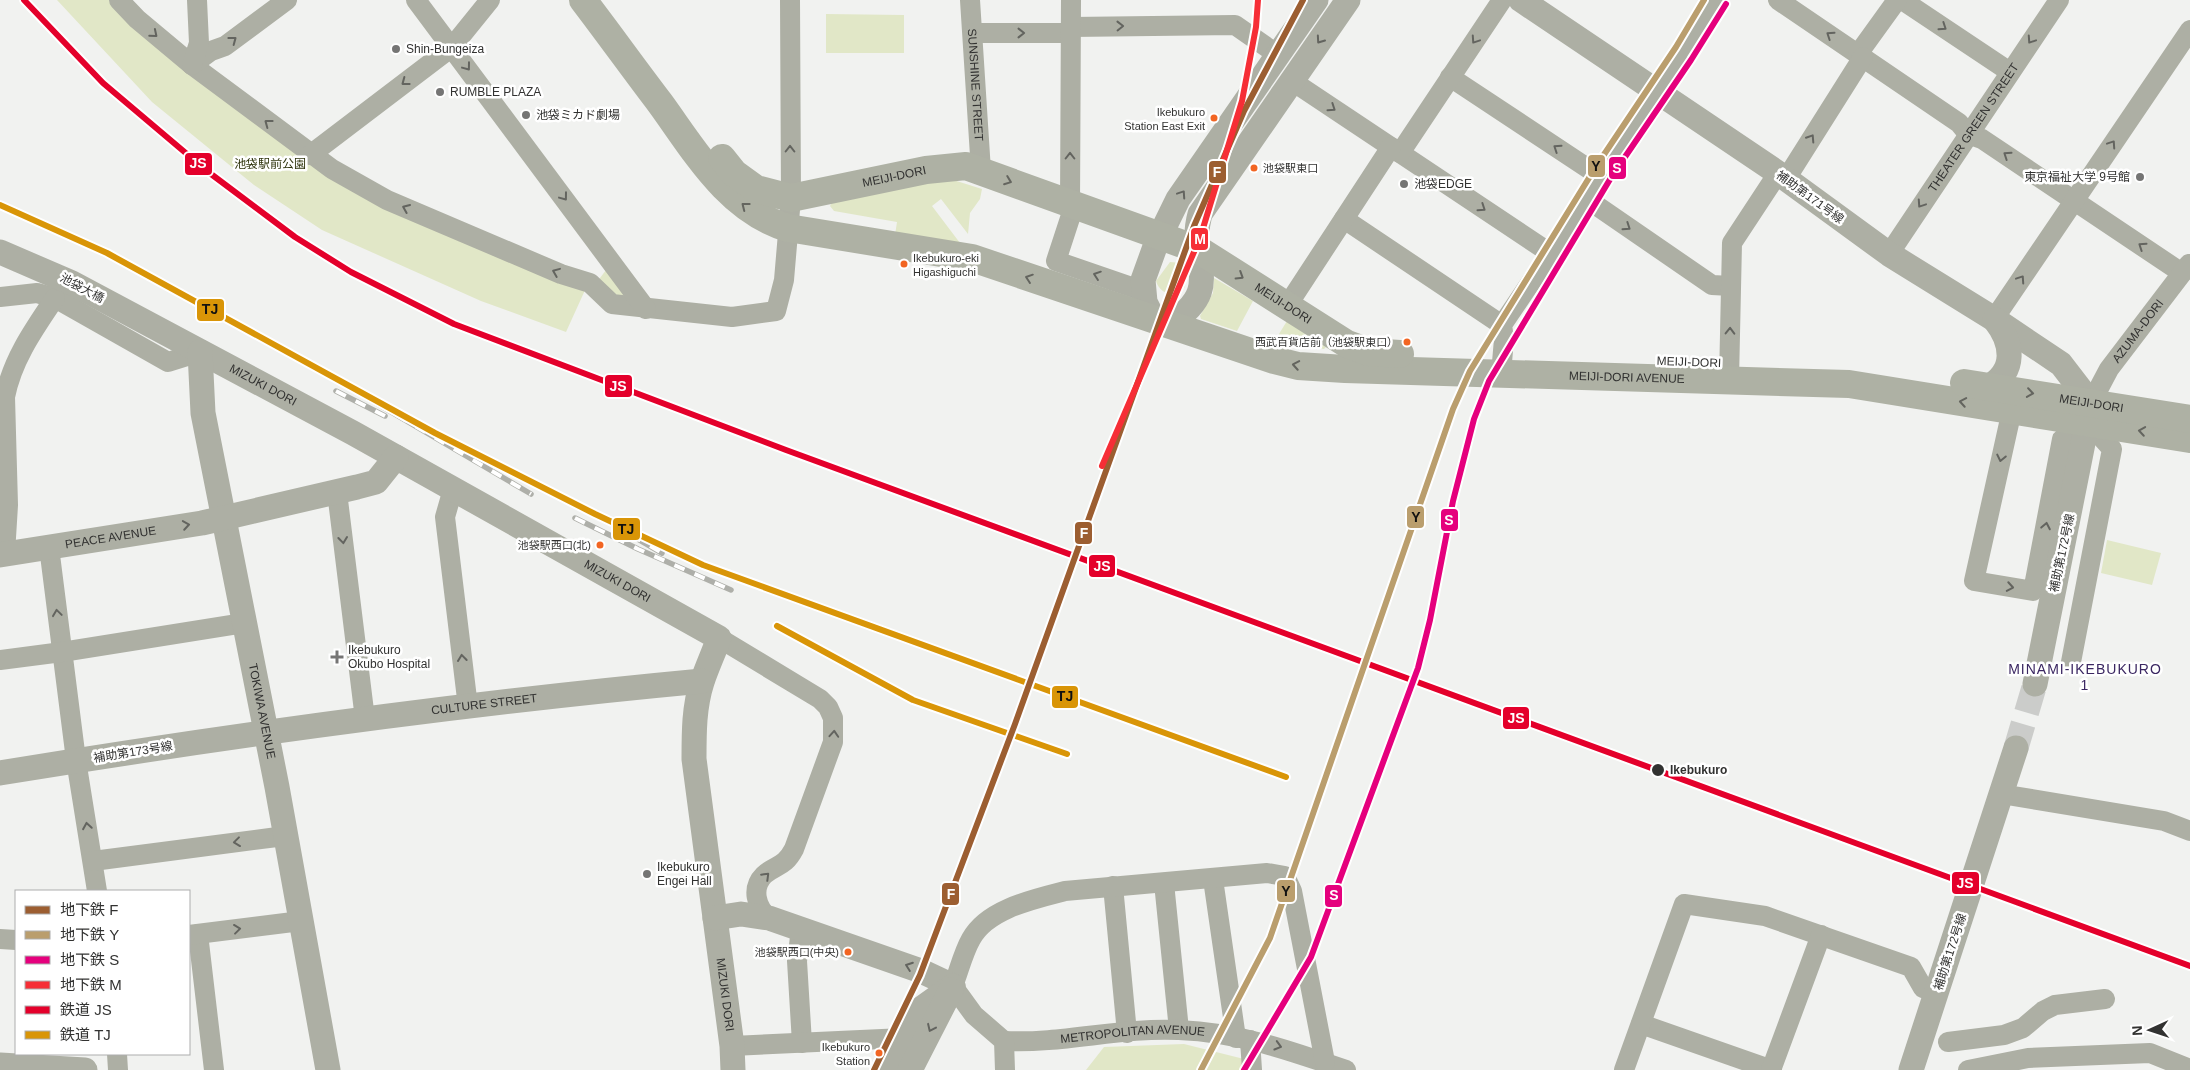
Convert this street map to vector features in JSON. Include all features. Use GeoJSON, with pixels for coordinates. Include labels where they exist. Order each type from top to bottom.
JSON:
{"type":"FeatureCollection","features":[{"type":"Feature","properties":{"kind":"main road"},"geometry":{"type":"LineString","coordinates":[[582,0],[718,182],[749,210],[775,224],[788,228],[835,234],[972,258],[1274,360],[1298,366],[1345,369],[1502,365]]}},
{"type":"Feature","properties":{"kind":"main road","name":"MEIJI-DORI"},"geometry":{"type":"LineString","coordinates":[[604,0],[734,173],[756,189],[791,198],[942,168],[966,166],[1072,206],[1199,250],[1347,344],[1369,352],[1502,365],[1729,371],[1885,370],[1988,387],[2190,439]]}},
{"type":"Feature","properties":{"kind":"main road"},"geometry":{"type":"LineString","coordinates":[[818,194],[812,203],[814,218],[835,234]]}},
{"type":"Feature","properties":{"kind":"main road"},"geometry":{"type":"LineString","coordinates":[[1729,371],[1849,384],[2012,410],[2090,413]]}},
{"type":"Feature","properties":{"kind":"main road","name":"MEIJI-DORI"},"geometry":{"type":"LineString","coordinates":[[2090,413],[2190,419]]}},
{"type":"Feature","properties":{"kind":"street"},"geometry":{"type":"LineString","coordinates":[[119,0],[192,65],[310,155],[387,200],[561,274],[590,283],[612,304],[732,317],[776,311],[784,280],[791,198],[790,0]]}},
{"type":"Feature","properties":{"kind":"street"},"geometry":{"type":"LineString","coordinates":[[192,65],[199,43],[197,0]]}},
{"type":"Feature","properties":{"kind":"street"},"geometry":{"type":"LineString","coordinates":[[192,65],[211,51],[225,46],[287,0]]}},
{"type":"Feature","properties":{"kind":"street"},"geometry":{"type":"LineString","coordinates":[[416,0],[646,309]]}},
{"type":"Feature","properties":{"kind":"street"},"geometry":{"type":"LineString","coordinates":[[310,155],[452,47],[490,0]]}},
{"type":"Feature","properties":{"kind":"street","name":"SUNSHINE STREET"},"geometry":{"type":"LineString","coordinates":[[970,0],[981,171]]}},
{"type":"Feature","properties":{"kind":"street"},"geometry":{"type":"LineString","coordinates":[[1071,0],[1072,206],[1056,261],[1143,292]]}},
{"type":"Feature","properties":{"kind":"street"},"geometry":{"type":"LineString","coordinates":[[1316,0],[1178,199],[1159,237],[1146,268],[1143,292],[1145,302],[1161,322],[1187,312],[1198,298],[1202,288],[1197,227],[1200,214],[1348,0]]}},
{"type":"Feature","properties":{"kind":"street"},"geometry":{"type":"LineString","coordinates":[[1287,306],[1344,219],[1450,77],[1502,0]]}},
{"type":"Feature","properties":{"kind":"street","name":"補助第171号線"},"geometry":{"type":"LineString","coordinates":[[1521,0],[1782,176],[1889,254],[1994,319],[2061,364],[2090,413]]}},
{"type":"Feature","properties":{"kind":"street"},"geometry":{"type":"LineString","coordinates":[[1502,365],[1502,324],[1587,199],[1598,175],[1616,158],[1640,122],[1654,90],[1715,0]]}},
{"type":"Feature","properties":{"kind":"street"},"geometry":{"type":"LineString","coordinates":[[1778,0],[1959,123],[1968,134],[1982,139],[2074,200],[2186,268]]}},
{"type":"Feature","properties":{"kind":"street"},"geometry":{"type":"LineString","coordinates":[[1729,371],[1732,243],[1782,176],[1897,0]]}},
{"type":"Feature","properties":{"kind":"street"},"geometry":{"type":"LineString","coordinates":[[1902,0],[2010,72]]}},
{"type":"Feature","properties":{"kind":"street","name":"THEATER GREEN STREET"},"geometry":{"type":"LineString","coordinates":[[1889,254],[2059,0]]}},
{"type":"Feature","properties":{"kind":"street"},"geometry":{"type":"LineString","coordinates":[[972,33],[1235,25],[1278,55]]}},
{"type":"Feature","properties":{"kind":"street"},"geometry":{"type":"LineString","coordinates":[[1988,387],[1997,382],[2004,374],[2009,359],[2006,334],[1994,319],[2190,30]]}},
{"type":"Feature","properties":{"kind":"street"},"geometry":{"type":"LineString","coordinates":[[1450,77],[1598,175]]}},
{"type":"Feature","properties":{"kind":"street"},"geometry":{"type":"LineString","coordinates":[[1292,81],[1550,253]]}},
{"type":"Feature","properties":{"kind":"street"},"geometry":{"type":"LineString","coordinates":[[1587,199],[1712,285],[1731,286]]}},
{"type":"Feature","properties":{"kind":"street"},"geometry":{"type":"LineString","coordinates":[[1344,219],[1502,324]]}},
{"type":"Feature","properties":{"kind":"street","name":"池袋大橋"},"geometry":{"type":"LineString","coordinates":[[0,252],[58,275],[160,330]]}},
{"type":"Feature","properties":{"kind":"street"},"geometry":{"type":"LineString","coordinates":[[590,283],[607,255]]}},
{"type":"Feature","properties":{"kind":"street","name":"AZUMA-DORI"},"geometry":{"type":"LineString","coordinates":[[2090,413],[2109,369],[2186,268]]}},
{"type":"Feature","properties":{"kind":"street"},"geometry":{"type":"LineString","coordinates":[[0,297],[37,293],[55,298],[168,362],[200,352]]}},
{"type":"Feature","properties":{"kind":"street"},"geometry":{"type":"LineString","coordinates":[[3,555],[8,505],[5,397],[8,380],[19,355],[55,298]]}},
{"type":"Feature","properties":{"kind":"street","name":"MIZUKI DORI"},"geometry":{"type":"LineString","coordinates":[[160,330],[396,457],[719,638],[702,681],[694,722],[694,759],[733,1058]]}},
{"type":"Feature","properties":{"kind":"street","name":"TOKIWA AVENUE"},"geometry":{"type":"LineString","coordinates":[[200,352],[203,413],[266,732],[328,1070]]}},
{"type":"Feature","properties":{"kind":"street"},"geometry":{"type":"LineString","coordinates":[[2012,410],[1974,581],[2033,591],[2062,439],[2090,413],[2112,448],[2071,662]]}},
{"type":"Feature","properties":{"kind":"street","name":"補助第172号線"},"geometry":{"type":"LineString","coordinates":[[2035,684],[2090,413]]}},
{"type":"Feature","properties":{"kind":"street","name":"PEACE AVENUE"},"geometry":{"type":"LineString","coordinates":[[3,555],[223,518],[337,492],[376,482],[396,457]]}},
{"type":"Feature","properties":{"kind":"street"},"geometry":{"type":"LineString","coordinates":[[453,489],[445,517],[468,706]]}},
{"type":"Feature","properties":{"kind":"street"},"geometry":{"type":"LineString","coordinates":[[337,492],[364,720]]}},
{"type":"Feature","properties":{"kind":"street"},"geometry":{"type":"LineString","coordinates":[[48,547],[76,760],[97,890]]}},
{"type":"Feature","properties":{"kind":"street"},"geometry":{"type":"LineString","coordinates":[[0,660],[244,623]]}},
{"type":"Feature","properties":{"kind":"street"},"geometry":{"type":"LineString","coordinates":[[719,638],[820,699],[828,707],[833,718],[833,742],[794,849],[783,864],[766,874],[758,885],[756,895],[758,904],[769,918]]}},
{"type":"Feature","properties":{"kind":"street","name":"CULTURE STREET"},"geometry":{"type":"LineString","coordinates":[[266,732],[548,696],[702,681]]}},
{"type":"Feature","properties":{"kind":"street","name":"補助第173号線"},"geometry":{"type":"LineString","coordinates":[[0,773],[266,732]]}},
{"type":"Feature","properties":{"kind":"street","name":"補助第172号線"},"geometry":{"type":"LineString","coordinates":[[1911,1070],[2016,748]]}},
{"type":"Feature","properties":{"kind":"street"},"geometry":{"type":"LineString","coordinates":[[2001,794],[2164,821],[2190,831]]}},
{"type":"Feature","properties":{"kind":"street"},"geometry":{"type":"LineString","coordinates":[[93,860],[285,836]]}},
{"type":"Feature","properties":{"kind":"street"},"geometry":{"type":"LineString","coordinates":[[910,1070],[953,986],[971,940],[990,918],[1052,894],[1113,886],[1276,873],[1285,876],[1290,883],[1324,1062]]}},
{"type":"Feature","properties":{"kind":"street"},"geometry":{"type":"LineString","coordinates":[[1213,879],[1243,1039],[1252,1070]]}},
{"type":"Feature","properties":{"kind":"street"},"geometry":{"type":"LineString","coordinates":[[1164,883],[1179,1030]]}},
{"type":"Feature","properties":{"kind":"street"},"geometry":{"type":"LineString","coordinates":[[1113,886],[1127,1033]]}},
{"type":"Feature","properties":{"kind":"street"},"geometry":{"type":"LineString","coordinates":[[1624,1070],[1684,904],[1765,916],[1821,935],[1911,967],[1923,988]]}},
{"type":"Feature","properties":{"kind":"street"},"geometry":{"type":"LineString","coordinates":[[715,918],[740,914],[769,918],[921,971],[953,986],[974,1015],[1004,1041],[1005,1070]]}},
{"type":"Feature","properties":{"kind":"street"},"geometry":{"type":"LineString","coordinates":[[214,1070],[193,934],[301,921]]}},
{"type":"Feature","properties":{"kind":"street"},"geometry":{"type":"LineString","coordinates":[[801,929],[797,961],[802,1043]]}},
{"type":"Feature","properties":{"kind":"street"},"geometry":{"type":"LineString","coordinates":[[1641,1024],[1768,1069],[1821,935]]}},
{"type":"Feature","properties":{"kind":"street"},"geometry":{"type":"LineString","coordinates":[[0,939],[15,940]]}},
{"type":"Feature","properties":{"kind":"street"},"geometry":{"type":"LineString","coordinates":[[886,1070],[922,1007],[953,986]]}},
{"type":"Feature","properties":{"kind":"street"},"geometry":{"type":"LineString","coordinates":[[1948,1042],[2004,1035],[2023,1028],[2043,1010],[2055,1005],[2105,999]]}},
{"type":"Feature","properties":{"kind":"street","name":"METROPOLITAN AVENUE"},"geometry":{"type":"LineString","coordinates":[[1004,1041],[1033,1042],[1179,1030],[1278,1046],[1346,1070]]}},
{"type":"Feature","properties":{"kind":"street"},"geometry":{"type":"LineString","coordinates":[[733,1058],[802,1043],[904,1038]]}},
{"type":"Feature","properties":{"kind":"street"},"geometry":{"type":"LineString","coordinates":[[1968,1070],[2028,1058],[2150,1053],[2190,1069]]}},
{"type":"Feature","properties":{"kind":"street"},"geometry":{"type":"LineString","coordinates":[[117,1055],[118,1070]]}},
{"type":"Feature","properties":{"kind":"street"},"geometry":{"type":"LineString","coordinates":[[0,1065],[85,1070]]}},
{"type":"Feature","properties":{"kind":"green space","name":"池袋駅前公園"},"geometry":{"type":"Polygon","coordinates":[[[57,0],[112,0],[306,158],[586,288],[566,332],[481,301],[322,230],[254,185],[152,102],[57,0]]]}},
{"type":"Feature","properties":{"kind":"green space"},"geometry":{"type":"Polygon","coordinates":[[[826,14],[904,15],[904,53],[826,53],[826,14]]]}},
{"type":"Feature","properties":{"kind":"green space"},"geometry":{"type":"Polygon","coordinates":[[[947,178],[982,189],[980,199],[970,213],[968,234],[941,199],[932,206],[960,243],[895,235],[897,222],[834,211],[830,206],[832,202],[947,178]]]}},
{"type":"Feature","properties":{"kind":"green space"},"geometry":{"type":"Polygon","coordinates":[[[1170,262],[1181,263],[1186,271],[1185,287],[1177,294],[1164,292],[1156,281],[1170,262]]]}},
{"type":"Feature","properties":{"kind":"green space"},"geometry":{"type":"Polygon","coordinates":[[[606,270],[628,297],[619,299],[597,282],[606,270]]]}},
{"type":"Feature","properties":{"kind":"green space"},"geometry":{"type":"Polygon","coordinates":[[[1214,278],[1253,301],[1237,331],[1201,319],[1200,316],[1213,293],[1214,278]]]}},
{"type":"Feature","properties":{"kind":"green space"},"geometry":{"type":"Polygon","coordinates":[[[1287,321],[1326,347],[1324,349],[1274,342],[1287,321]]]}},
{"type":"Feature","properties":{"kind":"green space"},"geometry":{"type":"Polygon","coordinates":[[[2107,540],[2161,553],[2152,585],[2101,573],[2107,540]]]}},
{"type":"Feature","properties":{"kind":"green space"},"geometry":{"type":"Polygon","coordinates":[[[1184,1044],[1244,1059],[1245,1070],[1086,1070],[1104,1047],[1184,1044]]]}},
{"type":"Feature","properties":{"kind":"tunnel"},"geometry":{"type":"LineString","coordinates":[[2016,748],[2035,684]]}},
{"type":"Feature","properties":{"kind":"railway"},"geometry":{"type":"LineString","coordinates":[[340,382],[531,494]]}},
{"type":"Feature","properties":{"kind":"railway"},"geometry":{"type":"LineString","coordinates":[[336,391],[385,416]]}},
{"type":"Feature","properties":{"kind":"railway"},"geometry":{"type":"LineString","coordinates":[[486,461],[535,484]]}},
{"type":"Feature","properties":{"kind":"railway"},"geometry":{"type":"LineString","coordinates":[[575,518],[638,549],[731,590]]}},
{"type":"Feature","properties":{"kind":"railway"},"geometry":{"type":"LineString","coordinates":[[612,524],[662,553]]}},
{"type":"Feature","properties":{"kind":"metro line","name":"M"},"geometry":{"type":"LineString","coordinates":[[1102,466],[1200,238],[1242,101],[1256,27],[1258,0]]}},
{"type":"Feature","properties":{"kind":"metro line","name":"F"},"geometry":{"type":"LineString","coordinates":[[874,1070],[920,975],[1015,724],[1194,226],[1244,111],[1303,0]]}},
{"type":"Feature","properties":{"kind":"metro line","name":"Y"},"geometry":{"type":"LineString","coordinates":[[1201,1070],[1270,938],[1453,409],[1470,371],[1597,165],[1676,47],[1704,0]]}},
{"type":"Feature","properties":{"kind":"metro line","name":"S"},"geometry":{"type":"LineString","coordinates":[[1244,1070],[1311,957],[1418,668],[1430,620],[1453,501],[1474,419],[1489,381],[1612,176],[1691,60],[1726,4]]}},
{"type":"Feature","properties":{"kind":"rail line","name":"JS"},"geometry":{"type":"LineString","coordinates":[[24,0],[103,83],[207,171],[295,237],[351,272],[454,324],[786,450],[2190,966]]}},
{"type":"Feature","properties":{"kind":"rail line","name":"TJ"},"geometry":{"type":"LineString","coordinates":[[0,205],[107,253],[435,433],[595,514],[703,565],[1286,777]]}},
{"type":"Feature","properties":{"kind":"rail line","name":"TJ"},"geometry":{"type":"LineString","coordinates":[[777,626],[913,700],[1067,754]]}},
{"type":"Feature","properties":{"kind":"place","name":"Shin-Bungeiza"},"geometry":{"type":"Point","coordinates":[396,49]}},
{"type":"Feature","properties":{"kind":"place","name":"RUMBLE PLAZA"},"geometry":{"type":"Point","coordinates":[440,92]}},
{"type":"Feature","properties":{"kind":"place","name":"池袋ミカド劇場"},"geometry":{"type":"Point","coordinates":[526,115]}},
{"type":"Feature","properties":{"kind":"place","name":"Ikebukuro Station East Exit"},"geometry":{"type":"Point","coordinates":[1214,118]}},
{"type":"Feature","properties":{"kind":"place","name":"池袋駅東口"},"geometry":{"type":"Point","coordinates":[1254,168]}},
{"type":"Feature","properties":{"kind":"place","name":"東京福祉大学 9号館"},"geometry":{"type":"Point","coordinates":[2140,177]}},
{"type":"Feature","properties":{"kind":"place","name":"池袋EDGE"},"geometry":{"type":"Point","coordinates":[1404,184]}},
{"type":"Feature","properties":{"kind":"place","name":"Ikebukuro-eki Higashiguchi"},"geometry":{"type":"Point","coordinates":[904,264]}},
{"type":"Feature","properties":{"kind":"place","name":"西武百貨店前（池袋駅東口）"},"geometry":{"type":"Point","coordinates":[1407,342]}},
{"type":"Feature","properties":{"kind":"place","name":"池袋駅西口(北)"},"geometry":{"type":"Point","coordinates":[600,545]}},
{"type":"Feature","properties":{"kind":"place","name":"Ikebukuro Okubo Hospital"},"geometry":{"type":"Point","coordinates":[337,657]}},
{"type":"Feature","properties":{"kind":"place","name":"Ikebukuro"},"geometry":{"type":"Point","coordinates":[1658,770]}},
{"type":"Feature","properties":{"kind":"place","name":"Ikebukuro Engei Hall"},"geometry":{"type":"Point","coordinates":[647,874]}},
{"type":"Feature","properties":{"kind":"place","name":"池袋駅西口(中央)"},"geometry":{"type":"Point","coordinates":[848,952]}},
{"type":"Feature","properties":{"kind":"place","name":"Ikebukuro Station"},"geometry":{"type":"Point","coordinates":[879,1053]}},
{"type":"Feature","properties":{"kind":"district","name":"MINAMI-IKEBUKURO 1"},"geometry":{"type":"Point","coordinates":[2085,678]}}]}
